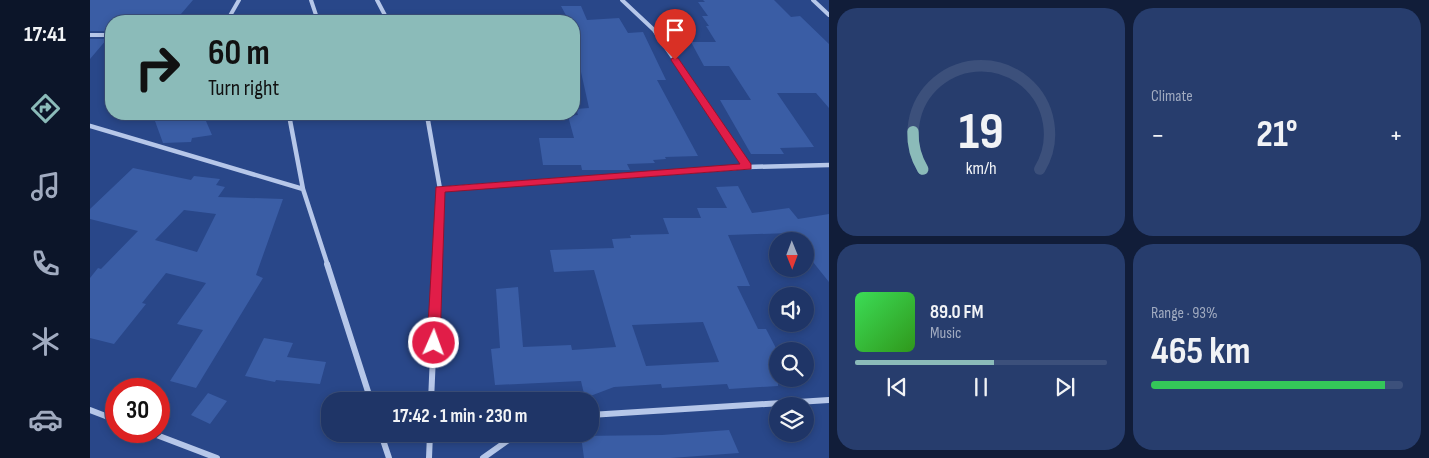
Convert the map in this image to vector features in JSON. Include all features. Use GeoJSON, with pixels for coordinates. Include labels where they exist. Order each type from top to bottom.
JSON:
{"type":"FeatureCollection","features":[{"type":"Feature","properties":{"kind":"street"},"geometry":{"type":"LineString","coordinates":[[231,15],[239,0]]}},
{"type":"Feature","properties":{"kind":"street"},"geometry":{"type":"LineString","coordinates":[[311,0],[316,15]]}},
{"type":"Feature","properties":{"kind":"street"},"geometry":{"type":"LineString","coordinates":[[377,0],[385,15]]}},
{"type":"Feature","properties":{"kind":"street"},"geometry":{"type":"LineString","coordinates":[[622,0],[654,30],[747,167]]}},
{"type":"Feature","properties":{"kind":"street"},"geometry":{"type":"LineString","coordinates":[[813,0],[829,16]]}},
{"type":"Feature","properties":{"kind":"street"},"geometry":{"type":"LineString","coordinates":[[90,35],[105,35]]}},
{"type":"Feature","properties":{"kind":"street"},"geometry":{"type":"LineString","coordinates":[[290,120],[303,189],[368,392]]}},
{"type":"Feature","properties":{"kind":"street"},"geometry":{"type":"LineString","coordinates":[[427,120],[440,189],[431,392]]}},
{"type":"Feature","properties":{"kind":"street"},"geometry":{"type":"LineString","coordinates":[[90,126],[303,189]]}},
{"type":"Feature","properties":{"kind":"street"},"geometry":{"type":"LineString","coordinates":[[440,189],[747,167],[829,165]]}},
{"type":"Feature","properties":{"kind":"street"},"geometry":{"type":"LineString","coordinates":[[599,414],[829,400]]}},
{"type":"Feature","properties":{"kind":"street"},"geometry":{"type":"LineString","coordinates":[[90,410],[105,416]]}},
{"type":"Feature","properties":{"kind":"street"},"geometry":{"type":"LineString","coordinates":[[170,440],[217,458]]}},
{"type":"Feature","properties":{"kind":"street"},"geometry":{"type":"LineString","coordinates":[[384,442],[389,458]]}},
{"type":"Feature","properties":{"kind":"street"},"geometry":{"type":"LineString","coordinates":[[429,458],[430,442]]}},
{"type":"Feature","properties":{"kind":"street"},"geometry":{"type":"LineString","coordinates":[[483,458],[505,442]]}},
{"type":"Feature","properties":{"kind":"building"},"geometry":{"type":"Polygon","coordinates":[[[90,0],[193,0],[180,15],[105,15],[105,31],[90,31],[90,0]]]}},
{"type":"Feature","properties":{"kind":"building"},"geometry":{"type":"Polygon","coordinates":[[[703,0],[774,0],[791,17],[800,16],[829,44],[829,108],[816,93],[777,93],[814,147],[780,148],[784,154],[751,154],[720,100],[751,100],[729,66],[704,66],[691,42],[716,42],[702,16],[708,16],[698,2],[705,2],[703,0]]]}},
{"type":"Feature","properties":{"kind":"building"},"geometry":{"type":"Polygon","coordinates":[[[561,6],[581,6],[587,20],[619,18],[628,33],[643,32],[666,80],[657,80],[698,156],[665,157],[666,159],[653,160],[655,163],[627,164],[630,170],[582,170],[581,165],[543,165],[539,138],[574,138],[569,120],[580,120],[580,109],[589,108],[580,68],[580,15],[566,15],[561,6]]]}},
{"type":"Feature","properties":{"kind":"building"},"geometry":{"type":"Polygon","coordinates":[[[90,39],[105,39],[105,41],[90,59],[90,39]]]}},
{"type":"Feature","properties":{"kind":"building"},"geometry":{"type":"Polygon","coordinates":[[[206,120],[212,135],[192,138],[191,142],[163,143],[155,121],[206,120]]]}},
{"type":"Feature","properties":{"kind":"building"},"geometry":{"type":"Polygon","coordinates":[[[133,168],[191,180],[194,176],[220,179],[216,185],[225,187],[218,197],[283,199],[256,275],[263,278],[196,388],[170,381],[203,330],[177,324],[206,283],[166,273],[142,303],[146,304],[114,344],[90,338],[90,278],[98,268],[101,269],[138,231],[90,219],[90,209],[133,168]],[[184,210],[155,240],[197,252],[216,214],[184,210]]]}},
{"type":"Feature","properties":{"kind":"building"},"geometry":{"type":"Polygon","coordinates":[[[738,186],[752,213],[789,208],[798,219],[829,214],[829,282],[814,263],[814,232],[769,232],[769,234],[728,235],[750,286],[737,286],[758,329],[766,329],[773,342],[769,342],[769,387],[729,389],[727,384],[662,388],[661,384],[614,387],[599,393],[584,392],[581,381],[495,385],[491,349],[500,348],[496,289],[518,287],[523,347],[571,345],[572,350],[616,347],[594,270],[554,272],[550,250],[614,248],[612,239],[631,238],[630,235],[669,234],[663,218],[701,218],[697,208],[727,208],[716,187],[738,186]],[[703,322],[632,325],[646,366],[719,362],[703,322]]]}},
{"type":"Feature","properties":{"kind":"building"},"geometry":{"type":"Polygon","coordinates":[[[264,338],[293,343],[287,357],[326,362],[320,384],[276,380],[275,382],[245,376],[264,338]]]}},
{"type":"Feature","properties":{"kind":"building"},"geometry":{"type":"Polygon","coordinates":[[[208,393],[227,401],[210,424],[191,415],[208,393]]]}},
{"type":"Feature","properties":{"kind":"building"},"geometry":{"type":"Polygon","coordinates":[[[729,430],[739,453],[671,458],[584,458],[582,442],[599,442],[599,436],[662,435],[729,430]]]}},
{"type":"Feature","properties":{"kind":"route"},"geometry":{"type":"LineString","coordinates":[[434,343],[440,189],[747,167],[675,60]]}}]}
